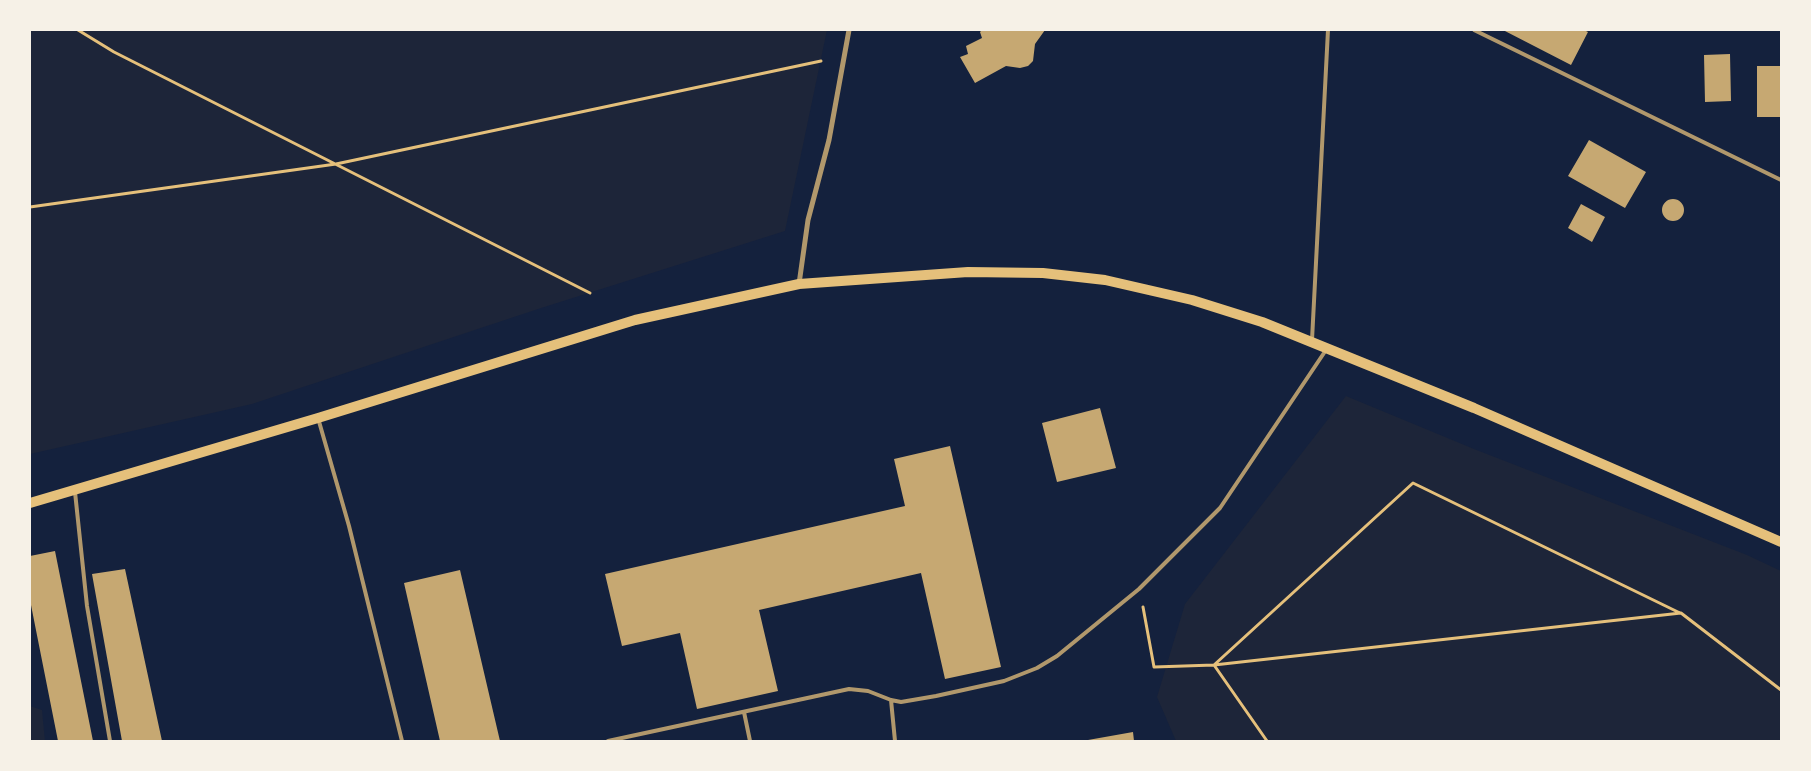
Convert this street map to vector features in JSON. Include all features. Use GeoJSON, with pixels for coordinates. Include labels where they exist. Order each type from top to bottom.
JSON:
{"type":"FeatureCollection","features":[{"type":"Feature","properties":{"kind":"main road"},"geometry":{"type":"LineString","coordinates":[[30,503],[318,418],[635,320],[799,284],[968,272],[1043,273],[1105,280],[1192,300],[1262,322],[1474,408],[1781,542]]}},
{"type":"Feature","properties":{"kind":"street"},"geometry":{"type":"LineString","coordinates":[[799,284],[808,220],[828,140],[849,30]]}},
{"type":"Feature","properties":{"kind":"lane"},"geometry":{"type":"LineString","coordinates":[[1312,342],[1328,30]]}},
{"type":"Feature","properties":{"kind":"lane"},"geometry":{"type":"LineString","coordinates":[[1474,30],[1781,180]]}},
{"type":"Feature","properties":{"kind":"lane"},"geometry":{"type":"LineString","coordinates":[[608,741],[849,689],[868,691],[901,702],[936,696],[1021,676],[1057,656],[1139,589],[1220,508],[1327,348]]}},
{"type":"Feature","properties":{"kind":"lane"},"geometry":{"type":"LineString","coordinates":[[318,418],[349,526],[402,741]]}},
{"type":"Feature","properties":{"kind":"lane"},"geometry":{"type":"LineString","coordinates":[[74,490],[88,606],[110,741]]}},
{"type":"Feature","properties":{"kind":"lane"},"geometry":{"type":"LineString","coordinates":[[891,700],[895,741]]}},
{"type":"Feature","properties":{"kind":"lane"},"geometry":{"type":"LineString","coordinates":[[744,712],[750,741]]}},
{"type":"Feature","properties":{"kind":"path"},"geometry":{"type":"LineString","coordinates":[[78,30],[114,52],[590,293]]}},
{"type":"Feature","properties":{"kind":"path"},"geometry":{"type":"LineString","coordinates":[[30,207],[336,164],[820,61]]}},
{"type":"Feature","properties":{"kind":"path"},"geometry":{"type":"LineString","coordinates":[[1214,665],[1413,483],[1681,613],[1781,690]]}},
{"type":"Feature","properties":{"kind":"path"},"geometry":{"type":"LineString","coordinates":[[1139,589],[1154,667],[1214,665],[1681,613]]}},
{"type":"Feature","properties":{"kind":"path"},"geometry":{"type":"LineString","coordinates":[[1214,665],[1268,741]]}},
{"type":"Feature","properties":{"kind":"shaded area"},"geometry":{"type":"Polygon","coordinates":[[[30,30],[827,30],[785,231],[538,309],[252,404],[30,454],[30,30]]]}},
{"type":"Feature","properties":{"kind":"shaded area"},"geometry":{"type":"Polygon","coordinates":[[[1346,396],[1474,449],[1747,555],[1781,571],[1781,741],[1176,741],[1157,697],[1185,604],[1346,396]]]}},
{"type":"Feature","properties":{"kind":"shaded area"},"geometry":{"type":"Polygon","coordinates":[[[30,706],[42,710],[45,741],[30,741],[30,706]]]}},
{"type":"Feature","properties":{"kind":"building"},"geometry":{"type":"Polygon","coordinates":[[[982,30],[1045,30],[1035,44],[1033,61],[1028,66],[1020,68],[1006,66],[975,83],[960,57],[968,54],[966,46],[982,38],[980,32],[982,30]]]}},
{"type":"Feature","properties":{"kind":"building"},"geometry":{"type":"Polygon","coordinates":[[[1503,30],[1584,30],[1588,32],[1571,65],[1503,30]]]}},
{"type":"Feature","properties":{"kind":"building"},"geometry":{"type":"Polygon","coordinates":[[[1730,54],[1731,101],[1705,102],[1704,55],[1730,54]]]}},
{"type":"Feature","properties":{"kind":"building"},"geometry":{"type":"Polygon","coordinates":[[[1757,66],[1781,66],[1781,117],[1757,117],[1757,66]]]}},
{"type":"Feature","properties":{"kind":"building"},"geometry":{"type":"Polygon","coordinates":[[[1589,140],[1646,172],[1625,208],[1568,176],[1589,140]]]}},
{"type":"Feature","properties":{"kind":"building"},"geometry":{"type":"Polygon","coordinates":[[[1673,199],[1681,202],[1684,210],[1681,218],[1673,221],[1665,218],[1662,210],[1665,202],[1673,199]]]}},
{"type":"Feature","properties":{"kind":"building"},"geometry":{"type":"Polygon","coordinates":[[[1581,204],[1605,217],[1592,242],[1568,228],[1581,204]]]}},
{"type":"Feature","properties":{"kind":"building"},"geometry":{"type":"Polygon","coordinates":[[[1100,408],[1116,468],[1057,482],[1042,423],[1100,408]]]}},
{"type":"Feature","properties":{"kind":"building"},"geometry":{"type":"Polygon","coordinates":[[[950,446],[1001,667],[945,679],[921,573],[759,610],[778,691],[697,709],[680,633],[622,646],[605,574],[905,506],[894,459],[950,446]]]}},
{"type":"Feature","properties":{"kind":"building"},"geometry":{"type":"Polygon","coordinates":[[[55,551],[93,741],[58,741],[30,600],[30,556],[55,551]]]}},
{"type":"Feature","properties":{"kind":"building"},"geometry":{"type":"Polygon","coordinates":[[[125,569],[162,741],[122,741],[92,574],[125,569]]]}},
{"type":"Feature","properties":{"kind":"building"},"geometry":{"type":"Polygon","coordinates":[[[460,570],[500,741],[440,741],[404,583],[460,570]]]}},
{"type":"Feature","properties":{"kind":"building"},"geometry":{"type":"Polygon","coordinates":[[[1133,732],[1134,741],[1088,741],[1088,740],[1133,732]]]}}]}
